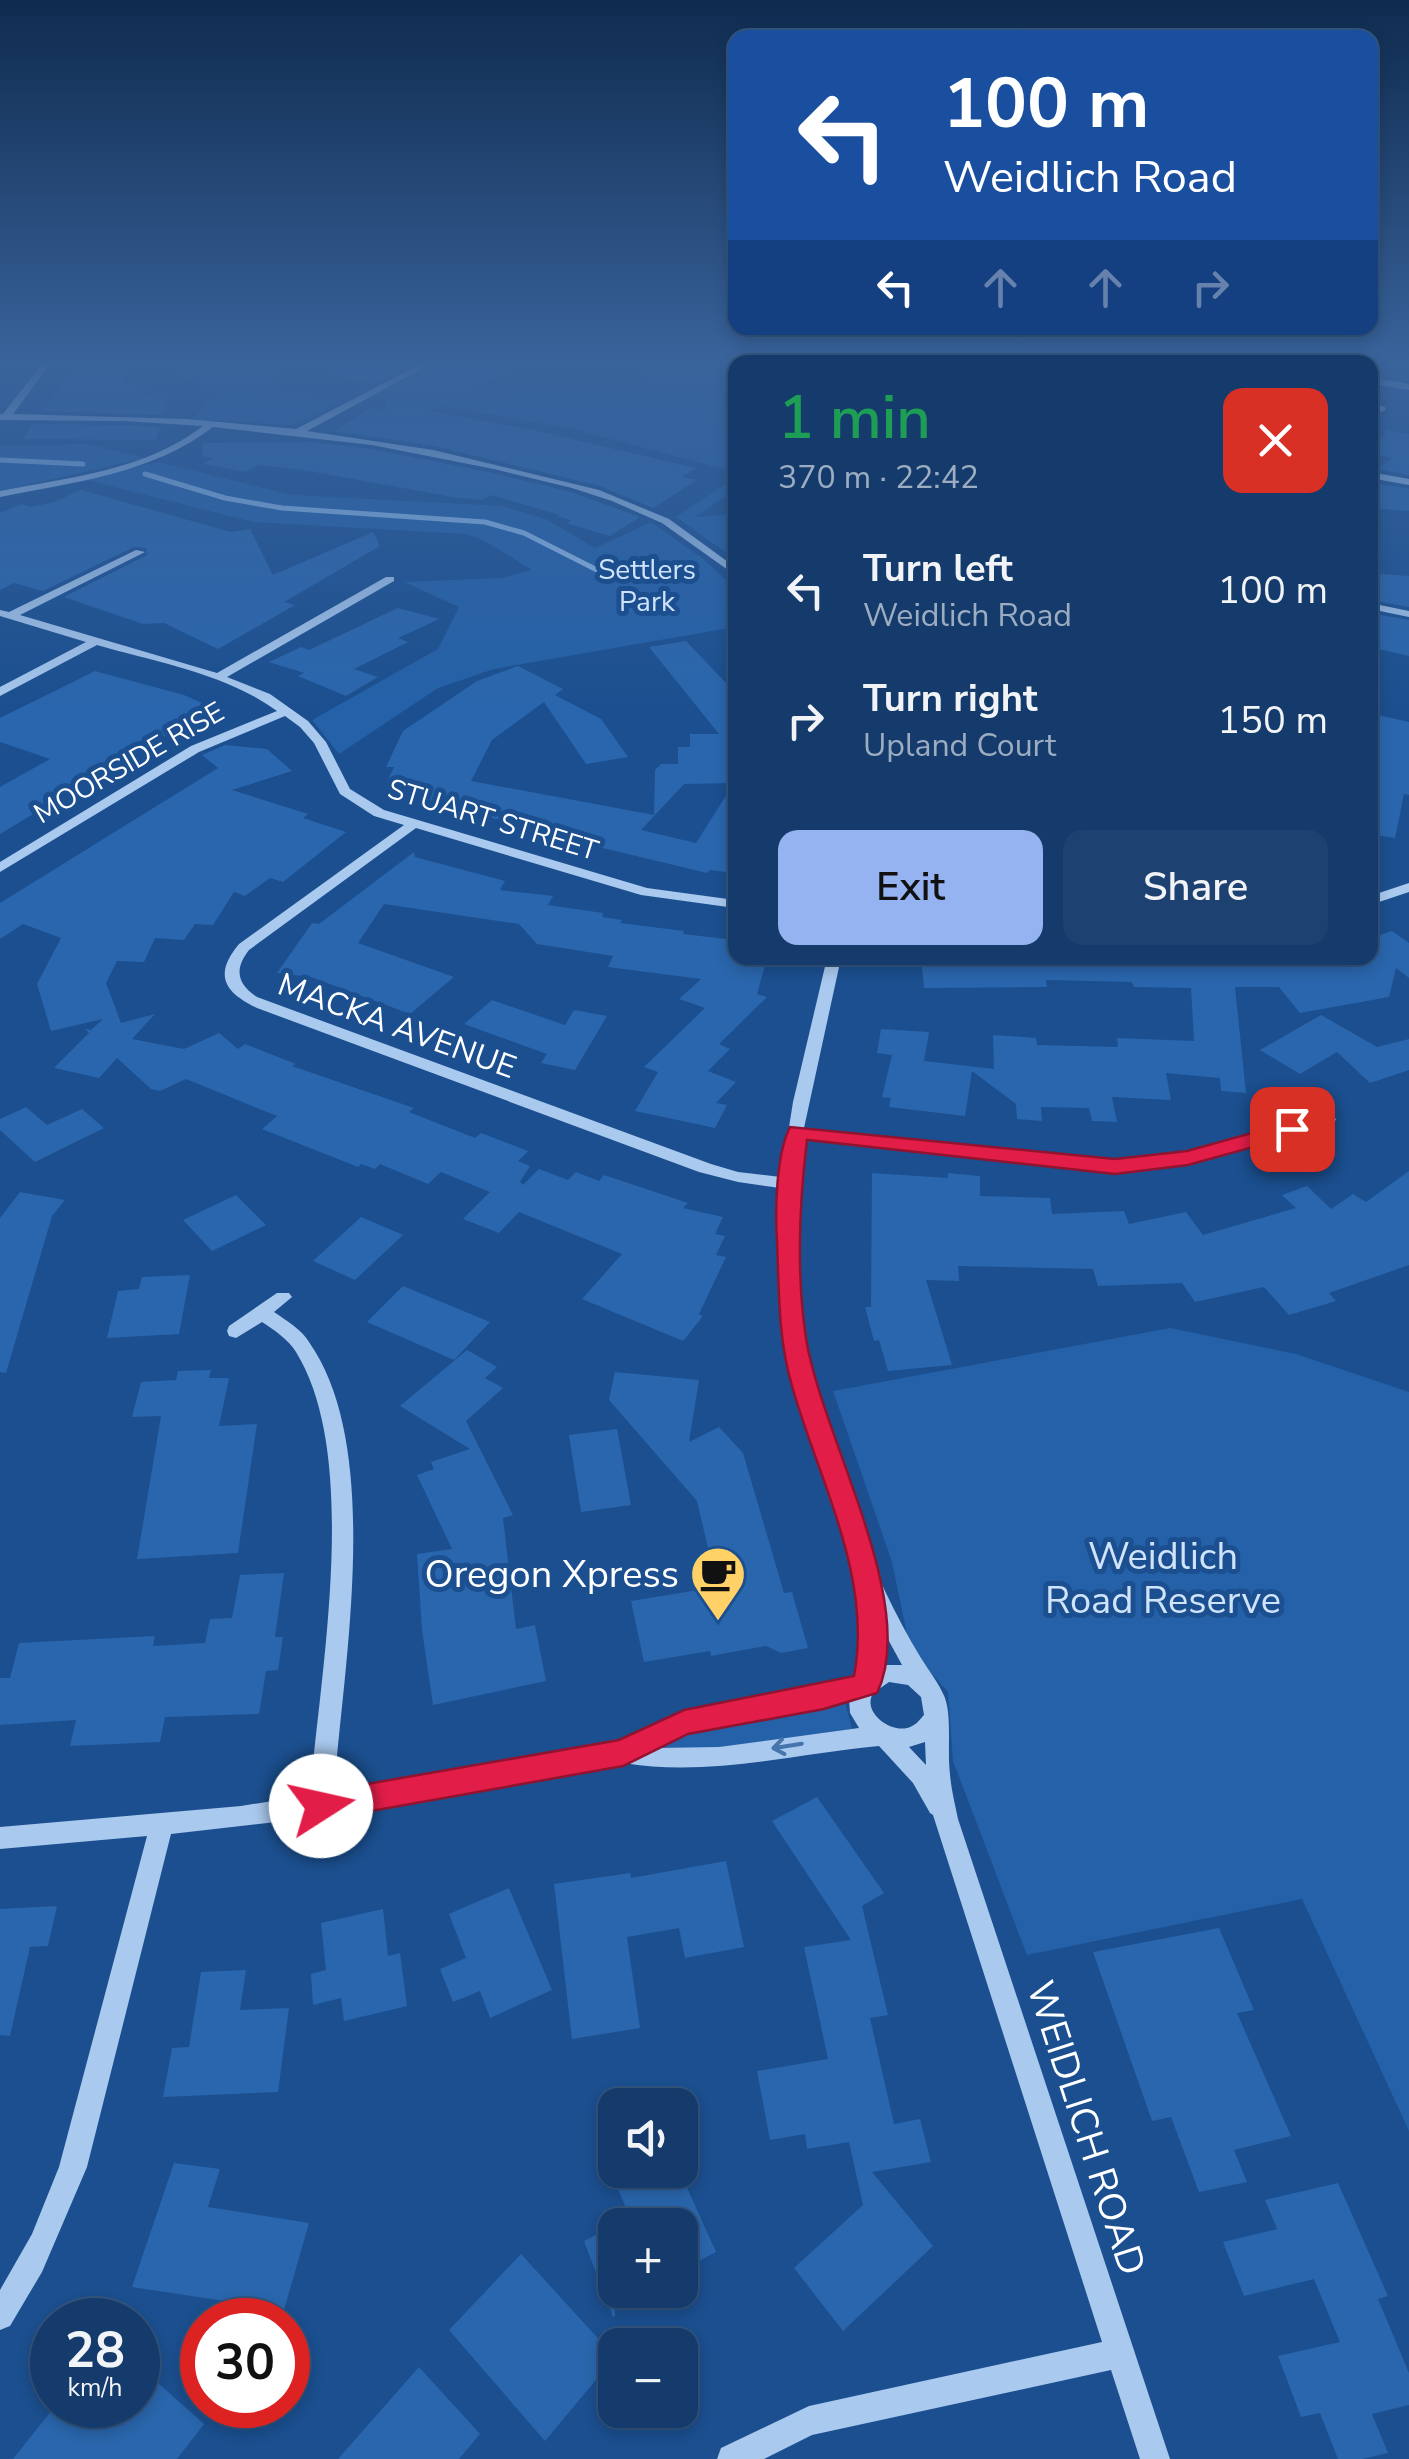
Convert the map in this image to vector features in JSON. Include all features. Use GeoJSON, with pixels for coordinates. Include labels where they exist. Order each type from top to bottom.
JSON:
{"type":"FeatureCollection","features":[{"type":"Feature","properties":{"kind":"street"},"geometry":{"type":"LineString","coordinates":[[0,494],[66,479]]}},
{"type":"Feature","properties":{"kind":"street"},"geometry":{"type":"LineString","coordinates":[[537,479],[604,496],[671,524],[728,567]]}},
{"type":"Feature","properties":{"kind":"street"},"geometry":{"type":"LineString","coordinates":[[5,614],[140,552]]}},
{"type":"Feature","properties":{"kind":"street"},"geometry":{"type":"LineString","coordinates":[[218,678],[390,579]]}},
{"type":"Feature","properties":{"kind":"street"},"geometry":{"type":"LineString","coordinates":[[1378,608],[1409,614]]}},
{"type":"Feature","properties":{"kind":"street","name":"STUART STREET"},"geometry":{"type":"LineString","coordinates":[[5,614],[218,678],[266,697],[288,711],[320,742],[340,784],[353,799],[413,824],[646,892],[728,903]]}},
{"type":"Feature","properties":{"kind":"street"},"geometry":{"type":"LineString","coordinates":[[0,692],[96,641]]}},
{"type":"Feature","properties":{"kind":"street","name":"MOORSIDE RISE"},"geometry":{"type":"LineString","coordinates":[[0,868],[195,749],[288,711]]}},
{"type":"Feature","properties":{"kind":"street","name":"MACKA AVENUE"},"geometry":{"type":"LineString","coordinates":[[413,824],[244,947],[231,964],[229,973],[234,988],[262,1005],[705,1168],[738,1178],[788,1183]]}},
{"type":"Feature","properties":{"kind":"street"},"geometry":{"type":"LineString","coordinates":[[1378,898],[1409,886]]}},
{"type":"Feature","properties":{"kind":"street"},"geometry":{"type":"LineString","coordinates":[[833,965],[788,1183],[787,1251],[794,1337],[803,1383],[870,1586],[899,1645],[934,1697],[935,1719],[920,1734],[898,1739],[885,1736],[874,1730],[860,1712],[858,1703],[867,1684],[873,1650],[870,1586]]}},
{"type":"Feature","properties":{"kind":"street"},"geometry":{"type":"LineString","coordinates":[[797,1132],[1074,1164],[1128,1166],[1188,1158],[1328,1119]]}},
{"type":"Feature","properties":{"kind":"street"},"geometry":{"type":"LineString","coordinates":[[236,1331],[283,1297]]}},
{"type":"Feature","properties":{"kind":"street"},"geometry":{"type":"LineString","coordinates":[[262,1313],[292,1335],[316,1369],[341,1470],[342,1527],[321,1806]]}},
{"type":"Feature","properties":{"kind":"street"},"geometry":{"type":"LineString","coordinates":[[623,1753],[684,1722],[824,1697],[867,1684],[886,1673],[910,1675],[928,1687]]}},
{"type":"Feature","properties":{"kind":"street","name":"WEIDLICH ROAD"},"geometry":{"type":"LineString","coordinates":[[935,1719],[938,1774],[946,1819],[1155,2459]]}},
{"type":"Feature","properties":{"kind":"street"},"geometry":{"type":"LineString","coordinates":[[0,1838],[160,1826],[321,1806],[623,1753],[692,1760],[811,1742],[885,1736]]}},
{"type":"Feature","properties":{"kind":"street","name":"WEIDLICH ROAD"},"geometry":{"type":"LineString","coordinates":[[885,1736],[921,1776],[946,1819]]}},
{"type":"Feature","properties":{"kind":"street"},"geometry":{"type":"LineString","coordinates":[[0,2316],[56,2218],[73,2167],[160,1826]]}},
{"type":"Feature","properties":{"kind":"street"},"geometry":{"type":"LineString","coordinates":[[732,2459],[809,2421],[1120,2353]]}},
{"type":"Feature","properties":{"kind":"green space"},"geometry":{"type":"Polygon","coordinates":[[[0,479],[54,479],[0,491],[0,479]]]}},
{"type":"Feature","properties":{"kind":"green space","name":"Settlers Park"},"geometry":{"type":"Polygon","coordinates":[[[83,479],[226,479],[292,495],[502,506],[546,519],[595,548],[651,522],[728,582],[728,628],[494,669],[438,688],[339,754],[312,720],[438,649],[459,607],[404,582],[502,578],[532,570],[466,534],[253,522],[83,479]]]}},
{"type":"Feature","properties":{"kind":"green space"},"geometry":{"type":"Polygon","coordinates":[[[728,483],[728,495],[695,517],[728,515],[728,554],[676,517],[728,483]]]}},
{"type":"Feature","properties":{"kind":"green space","name":"Weidlich Road Reserve"},"geometry":{"type":"Polygon","coordinates":[[[1170,1328],[1296,1354],[1409,1392],[1409,2131],[1302,1899],[1027,1955],[953,1761],[948,1692],[918,1658],[908,1639],[892,1562],[833,1391],[1170,1328]]]}},
{"type":"Feature","properties":{"kind":"green space"},"geometry":{"type":"Polygon","coordinates":[[[844,1698],[852,1729],[679,1753],[665,1749],[665,1740],[678,1732],[804,1711],[844,1698]]]}},
{"type":"Feature","properties":{"kind":"building"},"geometry":{"type":"Polygon","coordinates":[[[352,479],[517,479],[571,492],[640,517],[610,536],[566,523],[571,520],[557,516],[560,515],[491,495],[482,500],[352,479]]]}},
{"type":"Feature","properties":{"kind":"building"},"geometry":{"type":"Polygon","coordinates":[[[570,479],[697,480],[653,508],[600,486],[570,479]]]}},
{"type":"Feature","properties":{"kind":"building"},"geometry":{"type":"Polygon","coordinates":[[[1378,483],[1409,489],[1409,511],[1378,509],[1378,483]]]}},
{"type":"Feature","properties":{"kind":"building"},"geometry":{"type":"Polygon","coordinates":[[[81,490],[231,532],[250,529],[273,575],[373,532],[380,546],[284,602],[295,605],[218,649],[164,623],[143,624],[64,597],[147,555],[146,548],[134,547],[43,591],[14,583],[0,590],[0,513],[21,504],[31,507],[54,502],[81,490]]]}},
{"type":"Feature","properties":{"kind":"building"},"geometry":{"type":"Polygon","coordinates":[[[1378,574],[1409,576],[1409,607],[1378,601],[1378,574]]]}},
{"type":"Feature","properties":{"kind":"building"},"geometry":{"type":"Polygon","coordinates":[[[398,608],[439,619],[398,638],[408,642],[354,669],[378,677],[346,696],[298,676],[304,673],[269,662],[301,647],[309,650],[398,608]]]}},
{"type":"Feature","properties":{"kind":"building"},"geometry":{"type":"Polygon","coordinates":[[[1378,614],[1409,620],[1409,656],[1378,649],[1378,614]]]}},
{"type":"Feature","properties":{"kind":"building"},"geometry":{"type":"Polygon","coordinates":[[[686,641],[728,683],[728,783],[684,784],[641,830],[696,843],[728,792],[728,872],[707,873],[586,844],[592,837],[486,817],[496,805],[422,800],[430,784],[387,782],[394,767],[386,767],[403,731],[477,681],[518,666],[563,689],[555,695],[601,719],[628,757],[586,764],[544,702],[492,740],[471,781],[654,815],[655,770],[661,764],[678,764],[678,747],[690,747],[690,734],[719,734],[649,647],[686,641]]]}},
{"type":"Feature","properties":{"kind":"building"},"geometry":{"type":"Polygon","coordinates":[[[95,671],[184,695],[227,714],[173,739],[163,736],[0,834],[0,787],[50,759],[0,742],[0,718],[95,671]]]}},
{"type":"Feature","properties":{"kind":"building"},"geometry":{"type":"Polygon","coordinates":[[[1378,715],[1409,722],[1409,795],[1404,794],[1395,838],[1378,835],[1378,715]]]}},
{"type":"Feature","properties":{"kind":"building"},"geometry":{"type":"Polygon","coordinates":[[[225,745],[267,749],[292,771],[232,790],[308,814],[303,818],[346,832],[283,882],[270,878],[245,896],[234,892],[213,925],[195,924],[184,940],[155,938],[144,962],[117,961],[106,983],[121,1023],[155,1014],[132,1039],[184,1049],[219,1033],[238,1049],[245,1044],[296,1064],[292,1066],[414,1108],[409,1112],[475,1138],[481,1133],[528,1151],[518,1161],[530,1166],[520,1182],[523,1185],[539,1169],[568,1180],[576,1172],[599,1181],[604,1175],[688,1203],[683,1208],[723,1217],[715,1234],[725,1236],[716,1255],[726,1257],[699,1314],[703,1316],[683,1341],[582,1299],[622,1254],[519,1212],[499,1233],[463,1219],[490,1192],[441,1172],[428,1184],[380,1164],[375,1169],[361,1164],[358,1167],[262,1129],[277,1116],[186,1079],[160,1091],[151,1089],[117,1058],[99,1078],[54,1068],[89,1033],[85,1029],[91,1030],[103,1019],[51,1031],[37,984],[61,938],[23,924],[0,939],[0,903],[218,768],[202,755],[225,745]]]}},
{"type":"Feature","properties":{"kind":"building"},"geometry":{"type":"Polygon","coordinates":[[[414,852],[415,857],[505,881],[500,890],[553,896],[548,905],[603,913],[602,917],[622,920],[620,923],[728,939],[728,965],[765,965],[757,994],[767,997],[719,1044],[730,1049],[708,1071],[736,1082],[716,1103],[727,1105],[715,1128],[635,1111],[658,1072],[644,1067],[705,1008],[679,999],[701,979],[608,967],[613,956],[537,944],[519,924],[384,904],[358,943],[454,977],[410,1014],[311,977],[277,973],[312,923],[319,924],[414,852]]]}},
{"type":"Feature","properties":{"kind":"building"},"geometry":{"type":"Polygon","coordinates":[[[1392,931],[1409,943],[1409,978],[1396,968],[1389,997],[1300,1013],[1279,987],[1235,987],[1246,1093],[1221,1091],[1220,1078],[1166,1073],[1171,1100],[1112,1097],[1117,1122],[1092,1121],[1089,1108],[1041,1107],[1042,1121],[1017,1119],[1016,1104],[972,1071],[965,1116],[889,1107],[891,1098],[882,1097],[892,1055],[877,1053],[881,1029],[929,1032],[924,1061],[994,1069],[993,1035],[1036,1038],[1037,1045],[1118,1047],[1117,1038],[1194,1041],[1191,988],[1046,980],[1047,987],[924,988],[922,965],[1378,965],[1378,935],[1392,931]]]}},
{"type":"Feature","properties":{"kind":"building"},"geometry":{"type":"Polygon","coordinates":[[[492,1000],[565,1025],[574,1010],[607,1016],[575,1070],[541,1063],[547,1054],[464,1024],[492,1000]]]}},
{"type":"Feature","properties":{"kind":"building"},"geometry":{"type":"Polygon","coordinates":[[[1321,1015],[1377,1047],[1409,1039],[1409,1070],[1370,1083],[1337,1052],[1300,1074],[1260,1050],[1321,1015]]]}},
{"type":"Feature","properties":{"kind":"building"},"geometry":{"type":"Polygon","coordinates":[[[26,1107],[47,1125],[82,1109],[104,1128],[35,1162],[0,1130],[0,1119],[26,1107]]]}},
{"type":"Feature","properties":{"kind":"building"},"geometry":{"type":"Polygon","coordinates":[[[1409,1171],[1409,1265],[1329,1293],[1336,1301],[1289,1315],[1264,1287],[1195,1302],[1182,1283],[1098,1286],[1093,1269],[958,1266],[959,1281],[926,1280],[952,1365],[888,1371],[879,1340],[874,1341],[865,1307],[871,1307],[872,1173],[980,1176],[980,1196],[1050,1198],[1052,1214],[1124,1211],[1129,1224],[1186,1212],[1203,1235],[1296,1208],[1282,1195],[1307,1186],[1331,1209],[1353,1194],[1366,1202],[1409,1171]]]}},
{"type":"Feature","properties":{"kind":"building"},"geometry":{"type":"Polygon","coordinates":[[[20,1192],[65,1200],[52,1216],[6,1373],[0,1372],[0,1218],[20,1192]]]}},
{"type":"Feature","properties":{"kind":"building"},"geometry":{"type":"Polygon","coordinates":[[[236,1195],[266,1225],[212,1251],[183,1220],[236,1195]]]}},
{"type":"Feature","properties":{"kind":"building"},"geometry":{"type":"Polygon","coordinates":[[[361,1217],[403,1235],[355,1280],[313,1261],[361,1217]]]}},
{"type":"Feature","properties":{"kind":"building"},"geometry":{"type":"Polygon","coordinates":[[[190,1275],[179,1334],[107,1338],[118,1291],[139,1289],[142,1277],[190,1275]]]}},
{"type":"Feature","properties":{"kind":"building"},"geometry":{"type":"Polygon","coordinates":[[[403,1286],[490,1322],[454,1360],[367,1322],[403,1286]]]}},
{"type":"Feature","properties":{"kind":"building"},"geometry":{"type":"Polygon","coordinates":[[[467,1350],[497,1367],[485,1378],[503,1388],[466,1421],[513,1515],[503,1518],[516,1629],[535,1625],[546,1681],[433,1705],[422,1630],[417,1554],[452,1549],[417,1475],[434,1469],[431,1462],[470,1449],[400,1406],[467,1350]]]}},
{"type":"Feature","properties":{"kind":"building"},"geometry":{"type":"Polygon","coordinates":[[[211,1370],[209,1378],[229,1378],[219,1426],[257,1424],[238,1553],[137,1559],[161,1416],[132,1417],[141,1382],[176,1380],[178,1371],[211,1370]]]}},
{"type":"Feature","properties":{"kind":"building"},"geometry":{"type":"Polygon","coordinates":[[[615,1372],[699,1380],[689,1442],[719,1427],[743,1453],[784,1593],[792,1592],[808,1648],[781,1653],[766,1646],[644,1662],[631,1601],[717,1587],[697,1501],[609,1400],[615,1372]]]}},
{"type":"Feature","properties":{"kind":"building"},"geometry":{"type":"Polygon","coordinates":[[[617,1429],[631,1505],[581,1512],[569,1435],[617,1429]]]}},
{"type":"Feature","properties":{"kind":"building"},"geometry":{"type":"Polygon","coordinates":[[[284,1573],[275,1637],[283,1637],[278,1670],[266,1671],[259,1714],[165,1717],[160,1742],[70,1746],[76,1720],[0,1725],[0,1678],[10,1678],[19,1643],[155,1636],[153,1646],[205,1643],[210,1619],[232,1618],[240,1575],[284,1573]]]}},
{"type":"Feature","properties":{"kind":"building"},"geometry":{"type":"Polygon","coordinates":[[[817,1797],[884,1893],[862,1906],[888,2015],[870,2018],[894,2124],[920,2119],[931,2162],[872,2172],[933,2246],[843,2331],[794,2268],[863,2205],[849,2142],[807,2149],[805,2134],[770,2140],[757,2071],[828,2059],[804,1947],[851,1940],[772,1821],[817,1797]]]}},
{"type":"Feature","properties":{"kind":"building"},"geometry":{"type":"Polygon","coordinates":[[[726,1861],[744,1947],[685,1958],[679,1928],[627,1937],[640,2028],[572,2039],[554,1884],[630,1873],[631,1878],[726,1861]]]}},
{"type":"Feature","properties":{"kind":"building"},"geometry":{"type":"Polygon","coordinates":[[[509,1888],[552,1990],[490,2018],[480,1991],[453,2002],[440,1969],[466,1958],[449,1914],[509,1888]]]}},
{"type":"Feature","properties":{"kind":"building"},"geometry":{"type":"Polygon","coordinates":[[[57,1906],[48,1946],[30,1947],[10,2036],[0,2035],[0,1909],[57,1906]]]}},
{"type":"Feature","properties":{"kind":"building"},"geometry":{"type":"Polygon","coordinates":[[[383,1909],[388,1956],[400,1953],[407,2006],[344,2021],[341,1998],[313,2005],[311,1974],[326,1970],[321,1923],[383,1909]]]}},
{"type":"Feature","properties":{"kind":"building"},"geometry":{"type":"Polygon","coordinates":[[[1219,1928],[1254,2010],[1237,2013],[1291,2136],[1234,2150],[1247,2182],[1199,2192],[1171,2117],[1152,2121],[1093,1952],[1219,1928]]]}},
{"type":"Feature","properties":{"kind":"building"},"geometry":{"type":"Polygon","coordinates":[[[246,1970],[240,2010],[289,2008],[278,2092],[163,2097],[172,2048],[189,2047],[201,1972],[246,1970]]]}},
{"type":"Feature","properties":{"kind":"building"},"geometry":{"type":"Polygon","coordinates":[[[174,2163],[220,2169],[208,2207],[309,2223],[287,2298],[205,2298],[132,2287],[174,2163]]]}},
{"type":"Feature","properties":{"kind":"building"},"geometry":{"type":"Polygon","coordinates":[[[1338,2183],[1388,2296],[1378,2299],[1409,2373],[1409,2405],[1372,2414],[1388,2453],[1362,2459],[1338,2459],[1320,2413],[1301,2417],[1278,2356],[1340,2342],[1314,2279],[1244,2296],[1223,2242],[1277,2229],[1265,2200],[1338,2183]]]}},
{"type":"Feature","properties":{"kind":"building"},"geometry":{"type":"Polygon","coordinates":[[[618,2188],[687,2188],[696,2208],[626,2208],[618,2188]]]}},
{"type":"Feature","properties":{"kind":"building"},"geometry":{"type":"Polygon","coordinates":[[[698,2212],[716,2252],[698,2262],[698,2212]]]}},
{"type":"Feature","properties":{"kind":"building"},"geometry":{"type":"Polygon","coordinates":[[[598,2234],[598,2278],[584,2241],[598,2234]]]}},
{"type":"Feature","properties":{"kind":"building"},"geometry":{"type":"Polygon","coordinates":[[[521,2254],[598,2338],[598,2377],[545,2441],[449,2330],[521,2254]]]}},
{"type":"Feature","properties":{"kind":"building"},"geometry":{"type":"Polygon","coordinates":[[[419,2367],[480,2434],[459,2459],[338,2459],[419,2367]]]}},
{"type":"Feature","properties":{"kind":"building"},"geometry":{"type":"Polygon","coordinates":[[[160,2385],[180,2403],[180,2428],[201,2428],[177,2459],[13,2459],[38,2428],[160,2428],[160,2385]]]}},
{"type":"Feature","properties":{"kind":"waterway"},"geometry":{"type":"LineString","coordinates":[[161,479],[225,498],[282,508],[485,522],[524,533],[611,577]]}},
{"type":"Feature","properties":{"kind":"place","name":"Oregon Xpress"},"geometry":{"type":"Point","coordinates":[718,1623]}},
{"type":"Feature","properties":{"kind":"route"},"geometry":{"type":"LineString","coordinates":[[321,1806],[623,1753],[684,1722],[824,1697],[866,1684],[874,1630],[870,1586],[803,1383],[794,1337],[786,1213],[797,1132],[1061,1162],[1140,1166],[1188,1158],[1292,1129]]}}]}
